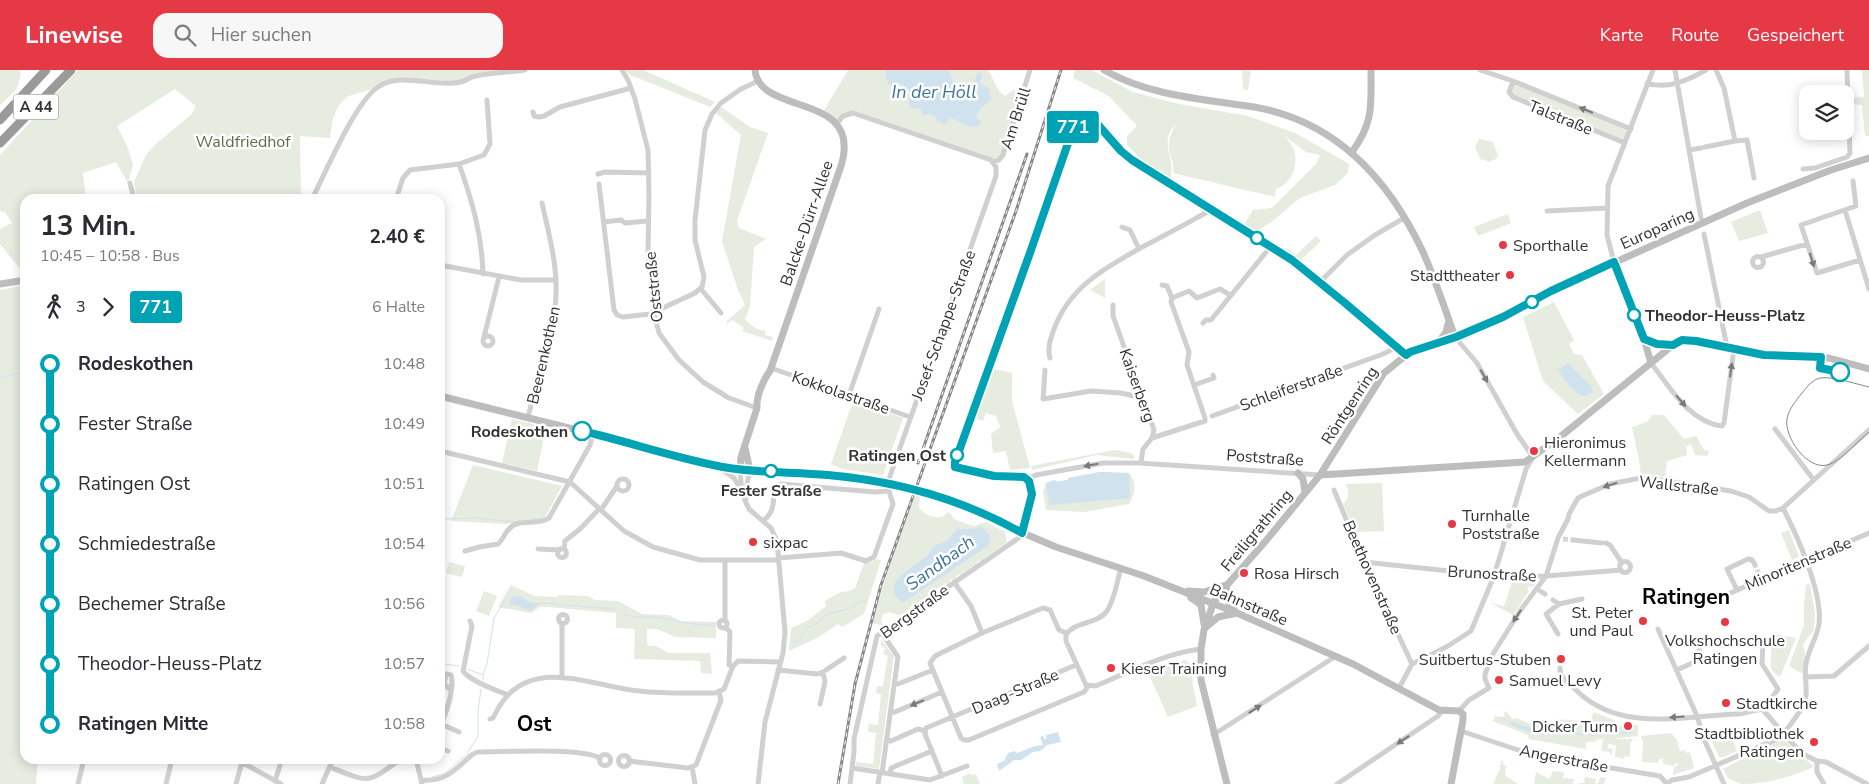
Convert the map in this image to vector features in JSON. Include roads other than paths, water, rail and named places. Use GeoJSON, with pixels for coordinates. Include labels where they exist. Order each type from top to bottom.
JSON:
{"type":"FeatureCollection","features":[{"type":"Feature","properties":{"kind":"highway","name":"A 44"},"geometry":{"type":"LineString","coordinates":[[0,120],[46,70]]}},
{"type":"Feature","properties":{"kind":"highway","name":"A 44"},"geometry":{"type":"LineString","coordinates":[[0,143],[71,70]]}},
{"type":"Feature","properties":{"kind":"main road"},"geometry":{"type":"LineString","coordinates":[[755,70],[758,80],[769,92],[822,114],[836,124]]}},
{"type":"Feature","properties":{"kind":"main road"},"geometry":{"type":"LineString","coordinates":[[1104,70],[1120,79],[1154,90],[1257,108],[1289,117],[1322,132],[1352,152],[1390,194],[1404,218],[1422,252],[1456,337]]}},
{"type":"Feature","properties":{"kind":"main road"},"geometry":{"type":"LineString","coordinates":[[1352,152],[1363,138],[1371,113],[1372,70]]}},
{"type":"Feature","properties":{"kind":"main road","name":"Balcke-Dürr-Allee"},"geometry":{"type":"LineString","coordinates":[[740,469],[741,457],[757,408],[757,402],[766,376],[771,370],[843,158],[844,142],[836,124]]}},
{"type":"Feature","properties":{"kind":"main road","name":"Europaring"},"geometry":{"type":"LineString","coordinates":[[1406,355],[1503,317],[1551,291],[1747,203],[1831,170],[1869,158]]}},
{"type":"Feature","properties":{"kind":"main road"},"geometry":{"type":"LineString","coordinates":[[1614,262],[1644,339],[1651,363]]}},
{"type":"Feature","properties":{"kind":"main road"},"geometry":{"type":"LineString","coordinates":[[0,284],[20,281]]}},
{"type":"Feature","properties":{"kind":"main road"},"geometry":{"type":"LineString","coordinates":[[1438,343],[1446,332],[1449,320]]}},
{"type":"Feature","properties":{"kind":"main road"},"geometry":{"type":"LineString","coordinates":[[1644,339],[1657,344],[1673,345]]}},
{"type":"Feature","properties":{"kind":"main road"},"geometry":{"type":"LineString","coordinates":[[1533,457],[1673,345],[1686,340],[1764,355],[1829,358],[1869,369]]}},
{"type":"Feature","properties":{"kind":"main road","name":"Röntgenring"},"geometry":{"type":"LineString","coordinates":[[1320,475],[1384,373],[1406,355]]}},
{"type":"Feature","properties":{"kind":"main road","name":"Bahnstraße"},"geometry":{"type":"LineString","coordinates":[[445,397],[714,464],[750,470],[867,479],[928,492],[989,515],[1022,533],[1056,547],[1120,568],[1237,613],[1336,656],[1442,711],[1459,711]]}},
{"type":"Feature","properties":{"kind":"main road","name":"Balcke-Dürr-Allee"},"geometry":{"type":"LineString","coordinates":[[745,448],[750,470]]}},
{"type":"Feature","properties":{"kind":"main road","name":"Poststraße"},"geometry":{"type":"LineString","coordinates":[[1320,475],[1516,464],[1525,462],[1533,457]]}},
{"type":"Feature","properties":{"kind":"main road"},"geometry":{"type":"LineString","coordinates":[[1298,473],[1303,479],[1305,492]]}},
{"type":"Feature","properties":{"kind":"main road","name":"Freiligrathring"},"geometry":{"type":"LineString","coordinates":[[1204,630],[1213,604],[1227,584],[1264,543],[1320,475]]}},
{"type":"Feature","properties":{"kind":"main road"},"geometry":{"type":"LineString","coordinates":[[1180,590],[1204,592],[1227,584],[1226,594],[1228,602],[1237,613]]}},
{"type":"Feature","properties":{"kind":"main road"},"geometry":{"type":"LineString","coordinates":[[1180,590],[1201,605],[1204,630],[1200,649],[1201,680],[1227,784]]}},
{"type":"Feature","properties":{"kind":"main road"},"geometry":{"type":"LineString","coordinates":[[1204,630],[1218,616],[1237,613]]}},
{"type":"Feature","properties":{"kind":"main road"},"geometry":{"type":"LineString","coordinates":[[1451,784],[1462,728],[1463,715],[1459,711]]}},
{"type":"Feature","properties":{"kind":"street"},"geometry":{"type":"LineString","coordinates":[[315,194],[357,112],[381,85],[394,80],[435,83],[462,82],[472,77],[525,70]]}},
{"type":"Feature","properties":{"kind":"street","name":"Oststraße"},"geometry":{"type":"LineString","coordinates":[[622,70],[631,88],[648,150],[648,253],[656,327],[661,337],[690,371],[719,393],[757,408]]}},
{"type":"Feature","properties":{"kind":"street","name":"Am Brüll"},"geometry":{"type":"LineString","coordinates":[[993,162],[999,160],[1003,155],[1030,70]]}},
{"type":"Feature","properties":{"kind":"street","name":"Talstraße"},"geometry":{"type":"LineString","coordinates":[[1480,70],[1493,72],[1631,129]]}},
{"type":"Feature","properties":{"kind":"street"},"geometry":{"type":"LineString","coordinates":[[1614,262],[1607,235],[1608,186],[1653,70]]}},
{"type":"Feature","properties":{"kind":"street"},"geometry":{"type":"LineString","coordinates":[[1675,70],[1701,218]]}},
{"type":"Feature","properties":{"kind":"street"},"geometry":{"type":"LineString","coordinates":[[1647,83],[1662,86],[1677,83],[1706,70]]}},
{"type":"Feature","properties":{"kind":"street"},"geometry":{"type":"LineString","coordinates":[[1716,70],[1724,88],[1735,141]]}},
{"type":"Feature","properties":{"kind":"street"},"geometry":{"type":"LineString","coordinates":[[1803,169],[1815,168],[1847,157],[1850,154],[1847,70]]}},
{"type":"Feature","properties":{"kind":"street"},"geometry":{"type":"LineString","coordinates":[[599,184],[615,313],[622,317],[654,313],[701,289],[704,281],[695,240],[695,220],[705,130],[712,114],[721,102],[758,80]]}},
{"type":"Feature","properties":{"kind":"street","name":"Talstraße"},"geometry":{"type":"LineString","coordinates":[[1513,81],[1509,92],[1513,97],[1626,143]]}},
{"type":"Feature","properties":{"kind":"street"},"geometry":{"type":"LineString","coordinates":[[533,112],[534,116],[539,118],[560,107],[631,88]]}},
{"type":"Feature","properties":{"kind":"street"},"geometry":{"type":"LineString","coordinates":[[398,194],[403,178],[410,170],[459,164],[478,158],[488,150],[490,139],[487,100]]}},
{"type":"Feature","properties":{"kind":"street"},"geometry":{"type":"LineString","coordinates":[[836,124],[841,117],[852,113],[993,162]]}},
{"type":"Feature","properties":{"kind":"street","name":"Poststraße"},"geometry":{"type":"LineString","coordinates":[[1211,210],[1132,160],[1121,151],[1092,118],[1081,114],[1076,120],[955,467],[994,476],[1024,477],[1026,479],[1036,474],[1103,463],[1140,463],[1320,475]]}},
{"type":"Feature","properties":{"kind":"street"},"geometry":{"type":"LineString","coordinates":[[1689,150],[1747,140],[1754,178]]}},
{"type":"Feature","properties":{"kind":"street","name":"Josef-Schappe-Straße"},"geometry":{"type":"LineString","coordinates":[[779,559],[841,552],[866,561],[872,560],[892,504],[888,491],[890,476],[996,176],[996,167],[993,162]]}},
{"type":"Feature","properties":{"kind":"street"},"geometry":{"type":"LineString","coordinates":[[459,164],[474,208],[479,230],[483,274]]}},
{"type":"Feature","properties":{"kind":"street"},"geometry":{"type":"LineString","coordinates":[[598,174],[605,172],[649,173]]}},
{"type":"Feature","properties":{"kind":"street"},"geometry":{"type":"LineString","coordinates":[[1853,181],[1856,205],[1800,225],[1818,273],[1860,260]]}},
{"type":"Feature","properties":{"kind":"street"},"geometry":{"type":"LineString","coordinates":[[130,183],[133,194]]}},
{"type":"Feature","properties":{"kind":"street","name":"Beerenkothen"},"geometry":{"type":"LineString","coordinates":[[528,417],[554,314],[556,297],[556,280],[542,204]]}},
{"type":"Feature","properties":{"kind":"street"},"geometry":{"type":"LineString","coordinates":[[1547,211],[1607,208]]}},
{"type":"Feature","properties":{"kind":"street"},"geometry":{"type":"LineString","coordinates":[[1050,358],[1048,353],[1054,327],[1074,293],[1097,273],[1211,210],[1271,246],[1320,282],[1406,355]]}},
{"type":"Feature","properties":{"kind":"street"},"geometry":{"type":"LineString","coordinates":[[1844,210],[1869,289]]}},
{"type":"Feature","properties":{"kind":"street"},"geometry":{"type":"LineString","coordinates":[[1320,282],[1347,255],[1375,235],[1404,218]]}},
{"type":"Feature","properties":{"kind":"street"},"geometry":{"type":"LineString","coordinates":[[604,222],[621,220],[625,223],[648,221]]}},
{"type":"Feature","properties":{"kind":"street"},"geometry":{"type":"LineString","coordinates":[[1122,226],[1130,230],[1139,249]]}},
{"type":"Feature","properties":{"kind":"street"},"geometry":{"type":"LineString","coordinates":[[1651,363],[1684,405],[1707,423],[1722,426],[1724,423],[1731,348],[1704,234]]}},
{"type":"Feature","properties":{"kind":"street"},"geometry":{"type":"LineString","coordinates":[[1762,257],[1807,244]]}},
{"type":"Feature","properties":{"kind":"street"},"geometry":{"type":"LineString","coordinates":[[1203,323],[1206,320],[1211,320],[1271,246]]}},
{"type":"Feature","properties":{"kind":"street"},"geometry":{"type":"LineString","coordinates":[[445,266],[521,280],[556,280]]}},
{"type":"Feature","properties":{"kind":"street"},"geometry":{"type":"LineString","coordinates":[[484,337],[499,277]]}},
{"type":"Feature","properties":{"kind":"street"},"geometry":{"type":"LineString","coordinates":[[1152,438],[1205,421],[1186,364],[1189,352],[1171,304],[1172,298],[1167,286],[1162,285]]}},
{"type":"Feature","properties":{"kind":"street"},"geometry":{"type":"LineString","coordinates":[[701,289],[721,313]]}},
{"type":"Feature","properties":{"kind":"street"},"geometry":{"type":"LineString","coordinates":[[1172,298],[1191,292],[1197,298],[1220,289],[1230,296]]}},
{"type":"Feature","properties":{"kind":"street","name":"Kaiserberg"},"geometry":{"type":"LineString","coordinates":[[1113,305],[1113,316],[1154,430],[1152,438],[1143,449],[1140,463]]}},
{"type":"Feature","properties":{"kind":"street"},"geometry":{"type":"LineString","coordinates":[[849,395],[879,309]]}},
{"type":"Feature","properties":{"kind":"street"},"geometry":{"type":"LineString","coordinates":[[1399,688],[1412,664],[1448,646],[1472,631],[1494,576],[1526,469],[1533,457],[1517,434],[1477,363],[1456,337]]}},
{"type":"Feature","properties":{"kind":"street","name":"Schleiferstraße"},"geometry":{"type":"LineString","coordinates":[[1212,416],[1383,354],[1395,345]]}},
{"type":"Feature","properties":{"kind":"street","name":"Kokkolastraße"},"geometry":{"type":"LineString","coordinates":[[771,370],[910,417]]}},
{"type":"Feature","properties":{"kind":"street"},"geometry":{"type":"LineString","coordinates":[[1045,370],[1043,400],[1091,390],[1121,393],[1143,398]]}},
{"type":"Feature","properties":{"kind":"street"},"geometry":{"type":"LineString","coordinates":[[1194,385],[1214,378],[1213,375]]}},
{"type":"Feature","properties":{"kind":"street"},"geometry":{"type":"LineString","coordinates":[[1775,429],[1813,479]]}},
{"type":"Feature","properties":{"kind":"street"},"geometry":{"type":"LineString","coordinates":[[1666,784],[1777,739],[1784,734],[1806,698],[1805,665],[1817,630],[1819,617],[1812,581],[1783,508],[1869,430]]}},
{"type":"Feature","properties":{"kind":"street"},"geometry":{"type":"LineString","coordinates":[[465,551],[478,546],[498,544],[509,528],[514,525],[546,520],[570,482],[590,444],[593,433]]}},
{"type":"Feature","properties":{"kind":"street"},"geometry":{"type":"LineString","coordinates":[[445,452],[570,482],[624,530],[650,546],[700,560],[779,559]]}},
{"type":"Feature","properties":{"kind":"street"},"geometry":{"type":"LineString","coordinates":[[714,464],[734,478],[749,508],[774,534],[779,559],[786,632],[765,722],[758,784]]}},
{"type":"Feature","properties":{"kind":"street"},"geometry":{"type":"LineString","coordinates":[[740,469],[741,489]]}},
{"type":"Feature","properties":{"kind":"street"},"geometry":{"type":"LineString","coordinates":[[746,502],[746,489],[750,470]]}},
{"type":"Feature","properties":{"kind":"street","name":"Wallstraße"},"geometry":{"type":"LineString","coordinates":[[1459,711],[1469,700],[1489,688],[1485,674],[1493,654],[1520,611],[1546,576],[1578,498],[1610,484],[1641,478],[1732,491],[1749,497],[1769,511],[1783,508]]}},
{"type":"Feature","properties":{"kind":"street"},"geometry":{"type":"LineString","coordinates":[[1022,533],[1032,494],[1031,486],[1026,479]]}},
{"type":"Feature","properties":{"kind":"street"},"geometry":{"type":"LineString","coordinates":[[763,521],[773,509],[775,491],[781,484],[875,492],[888,491]]}},
{"type":"Feature","properties":{"kind":"street"},"geometry":{"type":"LineString","coordinates":[[538,549],[562,549],[565,541],[600,509],[617,486]]}},
{"type":"Feature","properties":{"kind":"street","name":"Beethovenstraße"},"geometry":{"type":"LineString","coordinates":[[1334,490],[1364,562],[1412,664]]}},
{"type":"Feature","properties":{"kind":"street","name":"Bergstraße"},"geometry":{"type":"LineString","coordinates":[[850,784],[854,739],[874,642],[877,636],[1020,537],[1022,533]]}},
{"type":"Feature","properties":{"kind":"street","name":"Minoritenstraße"},"geometry":{"type":"LineString","coordinates":[[1728,594],[1760,577],[1869,533]]}},
{"type":"Feature","properties":{"kind":"street"},"geometry":{"type":"LineString","coordinates":[[1573,540],[1610,545],[1612,551],[1622,563]]}},
{"type":"Feature","properties":{"kind":"street"},"geometry":{"type":"LineString","coordinates":[[1737,590],[1727,568],[1748,559],[1754,563]]}},
{"type":"Feature","properties":{"kind":"street"},"geometry":{"type":"LineString","coordinates":[[725,561],[725,621],[721,621],[719,624],[721,628],[726,628],[730,632],[729,665],[733,666]]}},
{"type":"Feature","properties":{"kind":"street","name":"Brunostraße"},"geometry":{"type":"LineString","coordinates":[[1364,562],[1494,576],[1546,576],[1621,570]]}},
{"type":"Feature","properties":{"kind":"street"},"geometry":{"type":"LineString","coordinates":[[1627,562],[1630,568],[1627,572],[1621,570],[1622,563],[1627,562]]}},
{"type":"Feature","properties":{"kind":"street"},"geometry":{"type":"LineString","coordinates":[[1088,686],[1084,692],[969,740],[964,740],[930,663],[933,658],[982,633],[1045,608],[1052,612],[1059,630],[1066,633],[1100,617],[1105,613],[1110,604],[1120,568]]}},
{"type":"Feature","properties":{"kind":"street"},"geometry":{"type":"LineString","coordinates":[[954,582],[971,606],[982,633]]}},
{"type":"Feature","properties":{"kind":"street"},"geometry":{"type":"LineString","coordinates":[[1537,589],[1545,594]]}},
{"type":"Feature","properties":{"kind":"street"},"geometry":{"type":"LineString","coordinates":[[1558,634],[1546,614],[1559,604],[1582,599]]}},
{"type":"Feature","properties":{"kind":"street"},"geometry":{"type":"LineString","coordinates":[[1554,600],[1559,604]]}},
{"type":"Feature","properties":{"kind":"street"},"geometry":{"type":"LineString","coordinates":[[470,621],[472,626],[462,671],[482,685],[508,695]]}},
{"type":"Feature","properties":{"kind":"street"},"geometry":{"type":"LineString","coordinates":[[561,623],[562,678]]}},
{"type":"Feature","properties":{"kind":"street"},"geometry":{"type":"LineString","coordinates":[[1658,629],[1697,716],[1704,739],[1724,784]]}},
{"type":"Feature","properties":{"kind":"street"},"geometry":{"type":"LineString","coordinates":[[878,784],[887,740],[898,657],[882,633]]}},
{"type":"Feature","properties":{"kind":"street"},"geometry":{"type":"LineString","coordinates":[[1066,633],[1066,641],[1085,684],[1088,686],[1096,686],[1170,656],[1200,649]]}},
{"type":"Feature","properties":{"kind":"street"},"geometry":{"type":"LineString","coordinates":[[1560,668],[1560,674],[1586,700],[1608,712],[1639,719],[1743,714],[1761,709],[1778,689],[1762,664],[1763,641]]}},
{"type":"Feature","properties":{"kind":"street"},"geometry":{"type":"LineString","coordinates":[[1677,670],[1701,660],[1699,646]]}},
{"type":"Feature","properties":{"kind":"street"},"geometry":{"type":"LineString","coordinates":[[1805,677],[1834,676],[1869,646]]}},
{"type":"Feature","properties":{"kind":"street"},"geometry":{"type":"LineString","coordinates":[[1214,735],[1336,656]]}},
{"type":"Feature","properties":{"kind":"street"},"geometry":{"type":"LineString","coordinates":[[778,670],[813,674],[823,672],[844,658]]}},
{"type":"Feature","properties":{"kind":"street"},"geometry":{"type":"LineString","coordinates":[[490,719],[493,718],[508,695],[525,683],[539,678],[562,678],[639,691],[675,693],[719,692],[724,689],[735,663],[742,660],[780,662]]}},
{"type":"Feature","properties":{"kind":"street","name":"Daag-Straße"},"geometry":{"type":"LineString","coordinates":[[887,740],[891,741],[918,729],[924,730],[1076,665]]}},
{"type":"Feature","properties":{"kind":"street"},"geometry":{"type":"LineString","coordinates":[[895,683],[898,684],[933,670]]}},
{"type":"Feature","properties":{"kind":"street"},"geometry":{"type":"LineString","coordinates":[[820,704],[825,682],[823,672]]}},
{"type":"Feature","properties":{"kind":"street"},"geometry":{"type":"LineString","coordinates":[[445,711],[451,690]]}},
{"type":"Feature","properties":{"kind":"street"},"geometry":{"type":"LineString","coordinates":[[417,764],[422,782],[444,778],[472,754],[478,752],[564,752],[594,755],[600,758],[606,754],[624,767],[629,761],[692,767],[699,761],[721,700],[719,692]]}},
{"type":"Feature","properties":{"kind":"street"},"geometry":{"type":"LineString","coordinates":[[890,712],[895,712],[942,692]]}},
{"type":"Feature","properties":{"kind":"street"},"geometry":{"type":"LineString","coordinates":[[1761,709],[1805,755],[1817,761],[1826,762],[1867,784]]}},
{"type":"Feature","properties":{"kind":"street"},"geometry":{"type":"LineString","coordinates":[[1337,784],[1438,716],[1442,711]]}},
{"type":"Feature","properties":{"kind":"street"},"geometry":{"type":"LineString","coordinates":[[445,727],[459,732]]}},
{"type":"Feature","properties":{"kind":"street","name":"Angerstraße"},"geometry":{"type":"LineString","coordinates":[[1462,728],[1523,752],[1553,759],[1660,776],[1666,784]]}},
{"type":"Feature","properties":{"kind":"street"},"geometry":{"type":"LineString","coordinates":[[924,730],[942,776]]}},
{"type":"Feature","properties":{"kind":"street"},"geometry":{"type":"LineString","coordinates":[[890,774],[891,768],[932,751]]}},
{"type":"Feature","properties":{"kind":"street"},"geometry":{"type":"LineString","coordinates":[[1817,761],[1817,772],[1824,784]]}},
{"type":"Feature","properties":{"kind":"street"},"geometry":{"type":"LineString","coordinates":[[78,784],[83,764]]}},
{"type":"Feature","properties":{"kind":"street"},"geometry":{"type":"LineString","coordinates":[[166,784],[171,764]]}},
{"type":"Feature","properties":{"kind":"street"},"geometry":{"type":"LineString","coordinates":[[236,784],[241,764]]}},
{"type":"Feature","properties":{"kind":"street"},"geometry":{"type":"LineString","coordinates":[[246,764],[278,782],[281,764]]}},
{"type":"Feature","properties":{"kind":"street"},"geometry":{"type":"LineString","coordinates":[[322,784],[331,764]]}},
{"type":"Feature","properties":{"kind":"street"},"geometry":{"type":"LineString","coordinates":[[330,767],[360,779],[368,780],[394,764]]}},
{"type":"Feature","properties":{"kind":"street"},"geometry":{"type":"LineString","coordinates":[[852,768],[934,782],[942,776],[967,766]]}},
{"type":"Feature","properties":{"kind":"street"},"geometry":{"type":"LineString","coordinates":[[692,767],[695,784]]}},
{"type":"Feature","properties":{"kind":"street"},"geometry":{"type":"LineString","coordinates":[[906,784],[907,777]]}},
{"type":"Feature","properties":{"kind":"water","name":"In der Höll"},"geometry":{"type":"Polygon","coordinates":[[[886,70],[948,70],[956,87],[964,88],[973,84],[978,72],[983,74],[980,83],[989,89],[991,100],[977,114],[976,117],[982,122],[977,127],[966,125],[951,118],[944,125],[940,121],[937,122],[935,116],[930,114],[922,115],[923,112],[920,108],[912,109],[909,105],[909,91],[898,83],[895,86],[888,84],[886,70]]]}},
{"type":"Feature","properties":{"kind":"water"},"geometry":{"type":"Polygon","coordinates":[[[1568,363],[1591,386],[1593,391],[1588,395],[1583,395],[1573,390],[1558,370],[1568,363]]]}},
{"type":"Feature","properties":{"kind":"water"},"geometry":{"type":"Polygon","coordinates":[[[1100,472],[1129,473],[1130,498],[1049,505],[1046,483],[1100,472]]]}},
{"type":"Feature","properties":{"kind":"water"},"geometry":{"type":"Polygon","coordinates":[[[981,526],[990,536],[988,546],[904,602],[895,596],[895,582],[902,574],[927,556],[934,546],[947,541],[957,529],[973,529],[981,526]]]}},
{"type":"Feature","properties":{"kind":"water"},"geometry":{"type":"Polygon","coordinates":[[[520,596],[530,603],[540,603],[530,611],[516,605],[510,605],[512,597],[520,596]]]}},
{"type":"Feature","properties":{"kind":"water"},"geometry":{"type":"Polygon","coordinates":[[[1507,721],[1542,731],[1559,731],[1560,733],[1548,735],[1533,733],[1518,728],[1507,721]]]}},
{"type":"Feature","properties":{"kind":"water"},"geometry":{"type":"Polygon","coordinates":[[[1058,732],[1061,742],[1047,745],[1040,751],[1033,752],[1021,760],[1014,760],[999,771],[997,764],[1004,761],[1008,753],[1014,751],[1017,753],[1034,746],[1043,745],[1040,737],[1043,736],[1046,739],[1046,735],[1058,732]]]}},
{"type":"Feature","properties":{"kind":"waterway"},"geometry":{"type":"LineString","coordinates":[[0,378],[20,373]]}},
{"type":"Feature","properties":{"kind":"waterway"},"geometry":{"type":"LineString","coordinates":[[445,519],[477,518],[516,522]]}},
{"type":"Feature","properties":{"kind":"waterway"},"geometry":{"type":"LineString","coordinates":[[467,669],[483,675],[487,664],[494,618],[505,600]]}},
{"type":"Feature","properties":{"kind":"waterway","name":"Sandbach"},"geometry":{"type":"LineString","coordinates":[[793,642],[799,641],[807,628],[815,625],[828,614],[851,608],[857,603],[866,600]]}},
{"type":"Feature","properties":{"kind":"waterway","name":"Sandbach"},"geometry":{"type":"LineString","coordinates":[[540,603],[615,609]]}},
{"type":"Feature","properties":{"kind":"waterway","name":"Sandbach"},"geometry":{"type":"LineString","coordinates":[[624,615],[658,617],[684,623],[715,626]]}},
{"type":"Feature","properties":{"kind":"waterway"},"geometry":{"type":"LineString","coordinates":[[445,664],[459,666]]}},
{"type":"Feature","properties":{"kind":"waterway"},"geometry":{"type":"LineString","coordinates":[[432,777],[444,774],[467,754],[478,736],[478,711],[481,689]]}},
{"type":"Feature","properties":{"kind":"waterway"},"geometry":{"type":"LineString","coordinates":[[1502,718],[1508,721]]}},
{"type":"Feature","properties":{"kind":"waterway"},"geometry":{"type":"LineString","coordinates":[[1560,733],[1595,735],[1632,732]]}},
{"type":"Feature","properties":{"kind":"tunnel"},"geometry":{"type":"LineString","coordinates":[[1563,539],[1573,540]]}},
{"type":"Feature","properties":{"kind":"tunnel"},"geometry":{"type":"LineString","coordinates":[[1754,563],[1759,574]]}},
{"type":"Feature","properties":{"kind":"tram line"},"geometry":{"type":"LineString","coordinates":[[1869,387],[1831,378],[1817,379],[1808,386],[1795,402],[1789,411],[1787,419],[1789,434],[1798,451],[1819,465],[1827,465],[1838,460],[1869,432]]}},
{"type":"Feature","properties":{"kind":"railway"},"geometry":{"type":"LineString","coordinates":[[838,784],[855,684],[881,585],[1016,211],[1061,70]]}},
{"type":"Feature","properties":{"kind":"railway"},"geometry":{"type":"LineString","coordinates":[[918,463],[1027,154]]}},
{"type":"Feature","properties":{"kind":"place","name":"Sporthalle"},"geometry":{"type":"Point","coordinates":[1503,245]}},
{"type":"Feature","properties":{"kind":"place","name":"Stadttheater"},"geometry":{"type":"Point","coordinates":[1510,275]}},
{"type":"Feature","properties":{"kind":"place","name":"Theodor-Heuss-Platz"},"geometry":{"type":"Point","coordinates":[1634,315]}},
{"type":"Feature","properties":{"kind":"place","name":"Rodeskothen"},"geometry":{"type":"Point","coordinates":[582,431]}},
{"type":"Feature","properties":{"kind":"place","name":"Hieronimus Kellermann"},"geometry":{"type":"Point","coordinates":[1534,451]}},
{"type":"Feature","properties":{"kind":"place","name":"Ratingen Ost"},"geometry":{"type":"Point","coordinates":[957,455]}},
{"type":"Feature","properties":{"kind":"place","name":"Fester Straße"},"geometry":{"type":"Point","coordinates":[771,471]}},
{"type":"Feature","properties":{"kind":"place","name":"Turnhalle Poststraße"},"geometry":{"type":"Point","coordinates":[1452,524]}},
{"type":"Feature","properties":{"kind":"place","name":"sixpac"},"geometry":{"type":"Point","coordinates":[753,542]}},
{"type":"Feature","properties":{"kind":"place","name":"Rosa Hirsch"},"geometry":{"type":"Point","coordinates":[1244,573]}},
{"type":"Feature","properties":{"kind":"place","name":"St. Peter und Paul"},"geometry":{"type":"Point","coordinates":[1643,621]}},
{"type":"Feature","properties":{"kind":"place","name":"Volkshochschule Ratingen"},"geometry":{"type":"Point","coordinates":[1725,622]}},
{"type":"Feature","properties":{"kind":"place","name":"Suitbertus-Stuben"},"geometry":{"type":"Point","coordinates":[1561,659]}},
{"type":"Feature","properties":{"kind":"place","name":"Kieser Training"},"geometry":{"type":"Point","coordinates":[1111,668]}},
{"type":"Feature","properties":{"kind":"place","name":"Samuel Levy"},"geometry":{"type":"Point","coordinates":[1499,680]}},
{"type":"Feature","properties":{"kind":"place","name":"Stadtkirche"},"geometry":{"type":"Point","coordinates":[1726,703]}},
{"type":"Feature","properties":{"kind":"place","name":"Dicker Turm"},"geometry":{"type":"Point","coordinates":[1628,726]}},
{"type":"Feature","properties":{"kind":"place","name":"Stadtbibliothek Ratingen"},"geometry":{"type":"Point","coordinates":[1814,742]}},
{"type":"Feature","properties":{"kind":"district","name":"Ratingen"},"geometry":{"type":"Point","coordinates":[1686,597]}},
{"type":"Feature","properties":{"kind":"district","name":"Ost"},"geometry":{"type":"Point","coordinates":[534,724]}},
{"type":"Feature","properties":{"kind":"park label","name":"Waldfriedhof"},"geometry":{"type":"Point","coordinates":[243,141]}}]}
